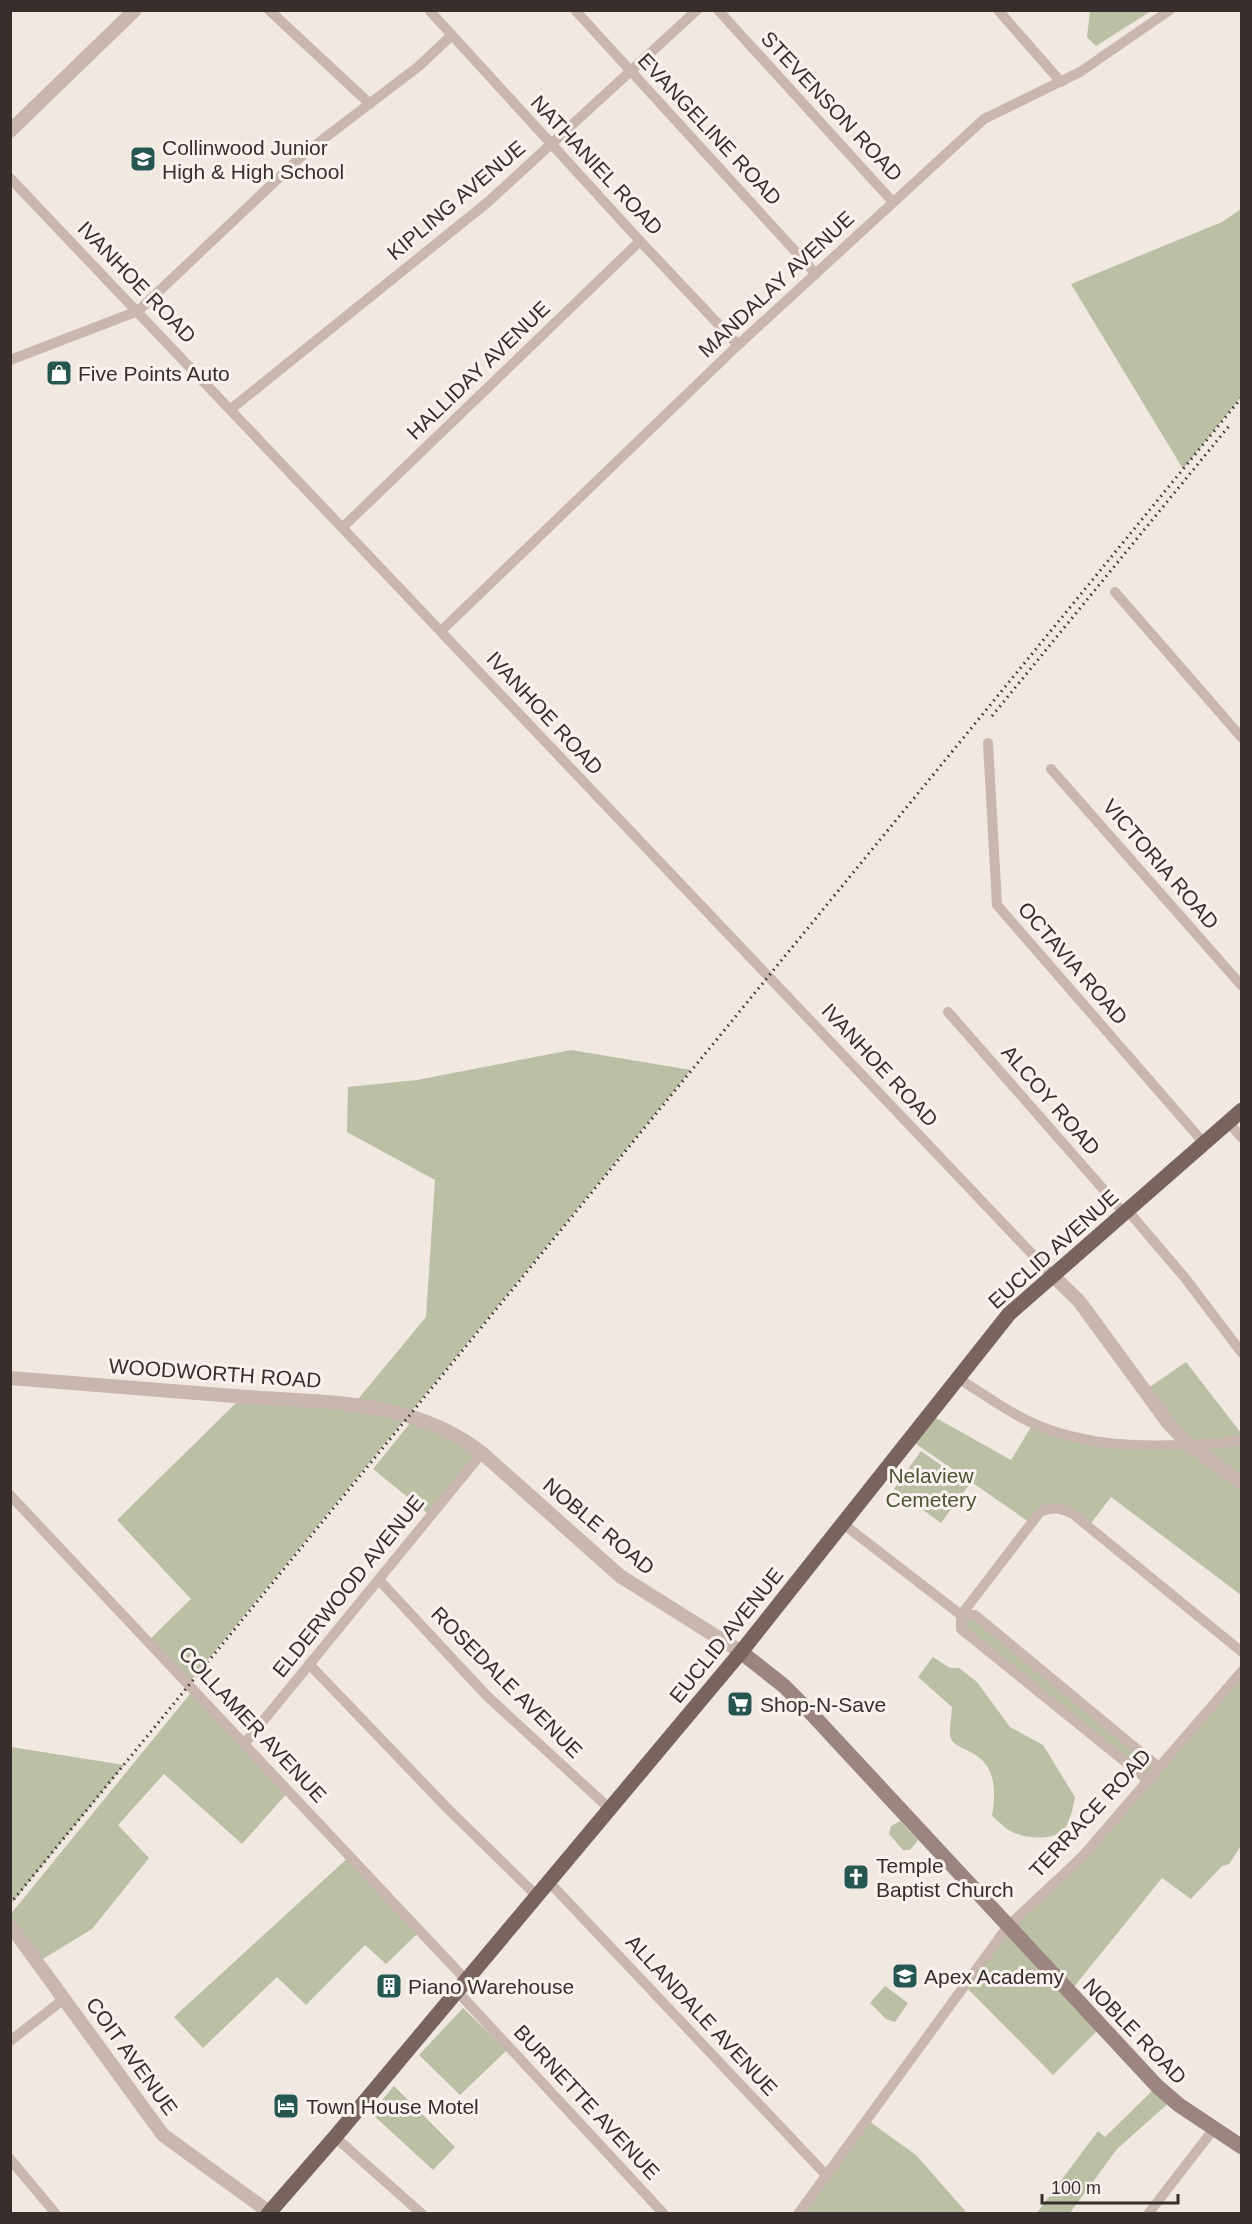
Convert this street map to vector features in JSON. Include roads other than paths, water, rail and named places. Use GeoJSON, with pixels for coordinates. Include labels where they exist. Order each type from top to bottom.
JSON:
{"type":"FeatureCollection","features":[{"type":"Feature","properties":{"kind":"main road","name":"EUCLID AVENUE"},"geometry":{"type":"LineString","coordinates":[[268,2213],[335,2137],[741,1652],[1009,1314],[1242,1110]]}},
{"type":"Feature","properties":{"kind":"main road","name":"NOBLE ROAD"},"geometry":{"type":"LineString","coordinates":[[741,1652],[784,1686],[809,1711],[1157,2086],[1213,2130],[1242,2147]]}},
{"type":"Feature","properties":{"kind":"street"},"geometry":{"type":"LineString","coordinates":[[10,131],[135,10]]}},
{"type":"Feature","properties":{"kind":"street"},"geometry":{"type":"LineString","coordinates":[[269,10],[370,104]]}},
{"type":"Feature","properties":{"kind":"street","name":"NATHANIEL ROAD"},"geometry":{"type":"LineString","coordinates":[[429,10],[551,145],[738,345]]}},
{"type":"Feature","properties":{"kind":"street","name":"EVANGELINE ROAD"},"geometry":{"type":"LineString","coordinates":[[574,10],[816,274]]}},
{"type":"Feature","properties":{"kind":"street","name":"KIPLING AVENUE"},"geometry":{"type":"LineString","coordinates":[[231,409],[488,202],[697,10]]}},
{"type":"Feature","properties":{"kind":"street","name":"STEVENSON ROAD"},"geometry":{"type":"LineString","coordinates":[[718,10],[892,201]]}},
{"type":"Feature","properties":{"kind":"street"},"geometry":{"type":"LineString","coordinates":[[998,10],[1061,82]]}},
{"type":"Feature","properties":{"kind":"street","name":"MANDALAY AVENUE"},"geometry":{"type":"LineString","coordinates":[[441,630],[738,345],[892,201],[984,119],[1008,105],[1061,82],[1170,10]]}},
{"type":"Feature","properties":{"kind":"street"},"geometry":{"type":"LineString","coordinates":[[10,360],[138,311],[305,153],[418,66],[452,35]]}},
{"type":"Feature","properties":{"kind":"street","name":"IVANHOE ROAD"},"geometry":{"type":"LineString","coordinates":[[10,178],[1053,1275]]}},
{"type":"Feature","properties":{"kind":"street","name":"HALLIDAY AVENUE"},"geometry":{"type":"LineString","coordinates":[[343,527],[640,241]]}},
{"type":"Feature","properties":{"kind":"street"},"geometry":{"type":"LineString","coordinates":[[1115,592],[1242,738]]}},
{"type":"Feature","properties":{"kind":"street","name":"OCTAVIA ROAD"},"geometry":{"type":"LineString","coordinates":[[988,743],[997,905],[1203,1142]]}},
{"type":"Feature","properties":{"kind":"street","name":"VICTORIA ROAD"},"geometry":{"type":"LineString","coordinates":[[1051,769],[1242,986]]}},
{"type":"Feature","properties":{"kind":"street","name":"ALCOY ROAD"},"geometry":{"type":"LineString","coordinates":[[948,1012],[1185,1278],[1242,1353]]}},
{"type":"Feature","properties":{"kind":"street"},"geometry":{"type":"LineString","coordinates":[[1227,1121],[1242,1138]]}},
{"type":"Feature","properties":{"kind":"street"},"geometry":{"type":"LineString","coordinates":[[1053,1275],[1079,1301],[1169,1424],[1189,1445],[1242,1483]]}},
{"type":"Feature","properties":{"kind":"street","name":"WOODWORTH ROAD"},"geometry":{"type":"LineString","coordinates":[[10,1378],[366,1405],[415,1418]]}},
{"type":"Feature","properties":{"kind":"street"},"geometry":{"type":"LineString","coordinates":[[957,1378],[1022,1418],[1073,1436],[1130,1445],[1189,1445],[1242,1441]]}},
{"type":"Feature","properties":{"kind":"street","name":"NOBLE ROAD"},"geometry":{"type":"LineString","coordinates":[[415,1418],[451,1431],[482,1453],[620,1576],[741,1652]]}},
{"type":"Feature","properties":{"kind":"street","name":"ELDERWOOD AVENUE"},"geometry":{"type":"LineString","coordinates":[[245,1743],[482,1453]]}},
{"type":"Feature","properties":{"kind":"street","name":"COLLAMER AVENUE"},"geometry":{"type":"LineString","coordinates":[[10,1495],[245,1743],[462,1986]]}},
{"type":"Feature","properties":{"kind":"street"},"geometry":{"type":"LineString","coordinates":[[1149,1781],[962,1629],[961,1615],[1040,1512],[1056,1507],[1073,1514],[1242,1652]]}},
{"type":"Feature","properties":{"kind":"street"},"geometry":{"type":"LineString","coordinates":[[842,1523],[961,1615],[975,1615],[1160,1768]]}},
{"type":"Feature","properties":{"kind":"street","name":"ROSEDALE AVENUE"},"geometry":{"type":"LineString","coordinates":[[379,1580],[487,1696],[610,1809]]}},
{"type":"Feature","properties":{"kind":"street"},"geometry":{"type":"LineString","coordinates":[[309,1664],[449,1810],[537,1896]]}},
{"type":"Feature","properties":{"kind":"street","name":"TERRACE ROAD"},"geometry":{"type":"LineString","coordinates":[[798,2214],[1008,1926],[1082,1857],[1242,1671]]}},
{"type":"Feature","properties":{"kind":"street"},"geometry":{"type":"LineString","coordinates":[[1044,1696],[1056,1682]]}},
{"type":"Feature","properties":{"kind":"street","name":"ALLANDALE AVENUE"},"geometry":{"type":"LineString","coordinates":[[549,1882],[826,2175]]}},
{"type":"Feature","properties":{"kind":"street","name":"COIT AVENUE"},"geometry":{"type":"LineString","coordinates":[[10,1925],[164,2135],[268,2213]]}},
{"type":"Feature","properties":{"kind":"street","name":"BURNETTE AVENUE"},"geometry":{"type":"LineString","coordinates":[[462,1986],[664,2214]]}},
{"type":"Feature","properties":{"kind":"street"},"geometry":{"type":"LineString","coordinates":[[10,2041],[64,1999]]}},
{"type":"Feature","properties":{"kind":"street"},"geometry":{"type":"LineString","coordinates":[[1148,2214],[1213,2130]]}},
{"type":"Feature","properties":{"kind":"street"},"geometry":{"type":"LineString","coordinates":[[335,2137],[422,2214]]}},
{"type":"Feature","properties":{"kind":"street"},"geometry":{"type":"LineString","coordinates":[[10,2159],[56,2214]]}},
{"type":"Feature","properties":{"kind":"railway"},"geometry":{"type":"LineString","coordinates":[[10,1904],[1242,397]]}},
{"type":"Feature","properties":{"kind":"railway"},"geometry":{"type":"LineString","coordinates":[[992,716],[1229,426]]}},
{"type":"Feature","properties":{"kind":"place","name":"Collinwood Junior High & High School"},"geometry":{"type":"Point","coordinates":[143,159]}},
{"type":"Feature","properties":{"kind":"place","name":"Five Points Auto"},"geometry":{"type":"Point","coordinates":[59,373]}},
{"type":"Feature","properties":{"kind":"place","name":"Shop-N-Save"},"geometry":{"type":"Point","coordinates":[740,1704]}},
{"type":"Feature","properties":{"kind":"place","name":"Temple Baptist Church"},"geometry":{"type":"Point","coordinates":[856,1877]}},
{"type":"Feature","properties":{"kind":"place","name":"Apex Academy"},"geometry":{"type":"Point","coordinates":[905,1976]}},
{"type":"Feature","properties":{"kind":"place","name":"Piano Warehouse"},"geometry":{"type":"Point","coordinates":[389,1986]}},
{"type":"Feature","properties":{"kind":"place","name":"Town House Motel"},"geometry":{"type":"Point","coordinates":[286,2106]}},
{"type":"Feature","properties":{"kind":"park label","name":"Nelaview Cemetery"},"geometry":{"type":"Point","coordinates":[931,1487]}}]}
